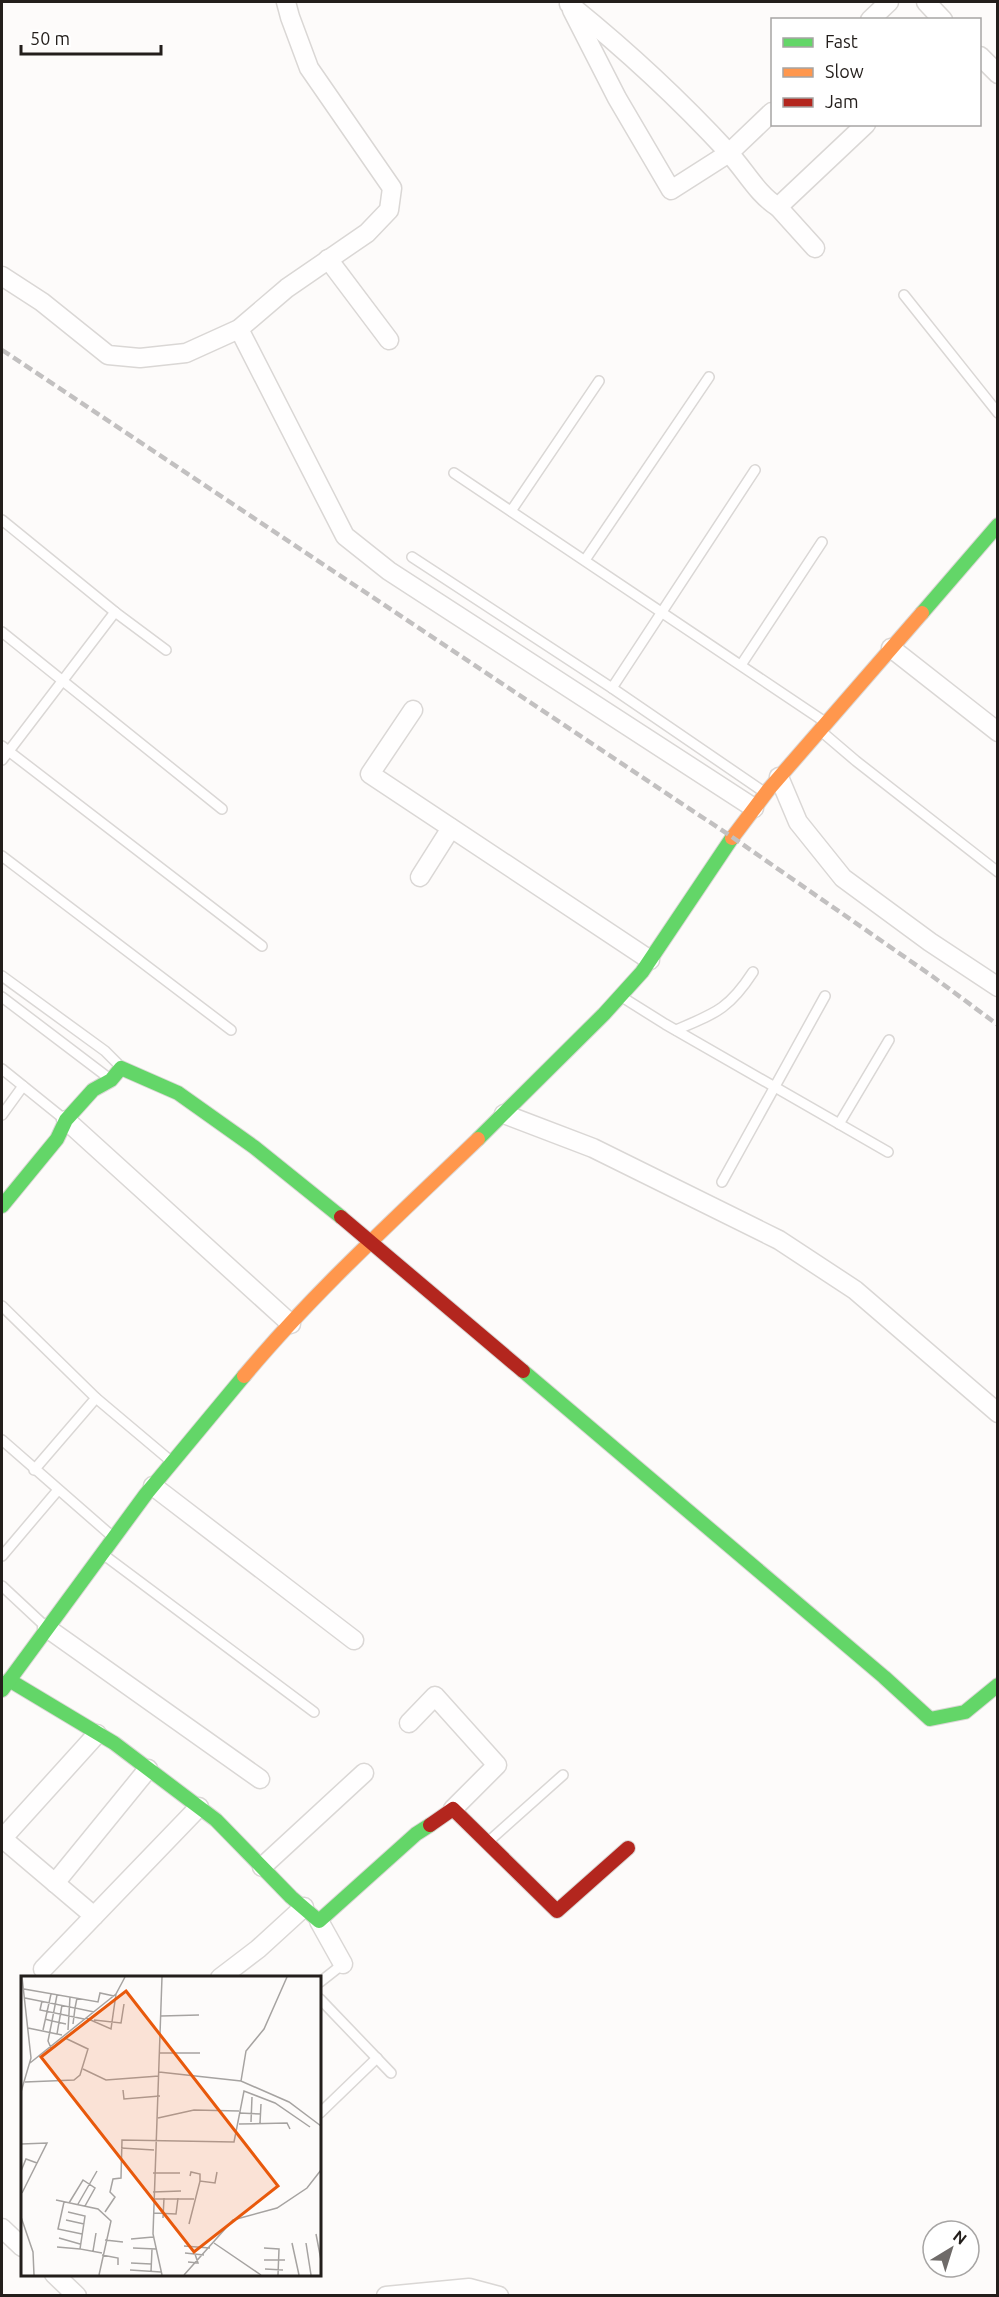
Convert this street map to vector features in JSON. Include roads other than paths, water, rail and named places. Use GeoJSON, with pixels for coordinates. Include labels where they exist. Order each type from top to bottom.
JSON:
{"type":"FeatureCollection","features":[{"type":"Feature","properties":{"kind":"street"},"geometry":{"type":"LineString","coordinates":[[2,276],[42,302],[108,355],[140,358],[186,353],[239,329],[287,288],[366,233],[389,210],[392,188],[309,68],[286,2]]}},
{"type":"Feature","properties":{"kind":"street"},"geometry":{"type":"LineString","coordinates":[[872,18],[889,2]]}},
{"type":"Feature","properties":{"kind":"street"},"geometry":{"type":"LineString","coordinates":[[926,2],[941,18]]}},
{"type":"Feature","properties":{"kind":"street"},"geometry":{"type":"LineString","coordinates":[[569,3],[617,98],[671,190],[729,153],[771,113]]}},
{"type":"Feature","properties":{"kind":"street"},"geometry":{"type":"LineString","coordinates":[[569,3],[618,43],[729,153],[767,200],[778,207],[815,248]]}},
{"type":"Feature","properties":{"kind":"street"},"geometry":{"type":"LineString","coordinates":[[981,57],[998,74]]}},
{"type":"Feature","properties":{"kind":"street"},"geometry":{"type":"LineString","coordinates":[[778,207],[864,126]]}},
{"type":"Feature","properties":{"kind":"street"},"geometry":{"type":"LineString","coordinates":[[328,259],[388,340]]}},
{"type":"Feature","properties":{"kind":"street"},"geometry":{"type":"LineString","coordinates":[[239,329],[345,536],[389,571],[760,800]]}},
{"type":"Feature","properties":{"kind":"street"},"geometry":{"type":"LineString","coordinates":[[343,1964],[319,1921],[291,1897],[216,1820],[97,1734],[5,1685],[153,1486],[268,1348],[372,1241],[504,1114],[620,996],[650,960],[732,837],[760,800],[998,525]]}},
{"type":"Feature","properties":{"kind":"street"},"geometry":{"type":"LineString","coordinates":[[891,648],[998,732]]}},
{"type":"Feature","properties":{"kind":"street"},"geometry":{"type":"LineString","coordinates":[[413,710],[370,774],[650,960]]}},
{"type":"Feature","properties":{"kind":"street"},"geometry":{"type":"LineString","coordinates":[[779,777],[798,822],[843,878],[930,942],[998,987]]}},
{"type":"Feature","properties":{"kind":"street"},"geometry":{"type":"LineString","coordinates":[[420,877],[451,828]]}},
{"type":"Feature","properties":{"kind":"street"},"geometry":{"type":"LineString","coordinates":[[2,1206],[57,1139],[66,1120],[93,1090],[111,1080],[121,1068],[178,1093],[254,1147],[372,1241],[672,1499],[884,1677],[930,1719],[965,1712],[998,1684]]}},
{"type":"Feature","properties":{"kind":"street"},"geometry":{"type":"LineString","coordinates":[[504,1114],[593,1148],[788,1245],[855,1290],[998,1413]]}},
{"type":"Feature","properties":{"kind":"street"},"geometry":{"type":"LineString","coordinates":[[66,1120],[291,1324]]}},
{"type":"Feature","properties":{"kind":"street"},"geometry":{"type":"LineString","coordinates":[[153,1486],[354,1640]]}},
{"type":"Feature","properties":{"kind":"street"},"geometry":{"type":"LineString","coordinates":[[47,1628],[260,1779]]}},
{"type":"Feature","properties":{"kind":"street"},"geometry":{"type":"LineString","coordinates":[[319,1921],[416,1834],[453,1809],[497,1765],[435,1696],[409,1723]]}},
{"type":"Feature","properties":{"kind":"street"},"geometry":{"type":"LineString","coordinates":[[94,1916],[2,1838],[97,1734]]}},
{"type":"Feature","properties":{"kind":"street"},"geometry":{"type":"LineString","coordinates":[[55,1883],[148,1769]]}},
{"type":"Feature","properties":{"kind":"street"},"geometry":{"type":"LineString","coordinates":[[262,1868],[364,1773]]}},
{"type":"Feature","properties":{"kind":"street"},"geometry":{"type":"LineString","coordinates":[[43,1969],[199,1807]]}},
{"type":"Feature","properties":{"kind":"street"},"geometry":{"type":"LineString","coordinates":[[453,1809],[557,1911],[628,1848]]}},
{"type":"Feature","properties":{"kind":"street"},"geometry":{"type":"LineString","coordinates":[[221,1976],[258,1949],[304,1907]]}},
{"type":"Feature","properties":{"kind":"street"},"geometry":{"type":"LineString","coordinates":[[2,2228],[21,2246]]}},
{"type":"Feature","properties":{"kind":"street"},"geometry":{"type":"LineString","coordinates":[[56,2276],[77,2295]]}},
{"type":"Feature","properties":{"kind":"street"},"geometry":{"type":"LineString","coordinates":[[386,2295],[469,2288],[499,2295]]}},
{"type":"Feature","properties":{"kind":"lane"},"geometry":{"type":"LineString","coordinates":[[904,295],[998,413]]}},
{"type":"Feature","properties":{"kind":"lane"},"geometry":{"type":"LineString","coordinates":[[585,560],[709,377]]}},
{"type":"Feature","properties":{"kind":"lane"},"geometry":{"type":"LineString","coordinates":[[511,511],[598,381]]}},
{"type":"Feature","properties":{"kind":"lane"},"geometry":{"type":"LineString","coordinates":[[612,688],[755,470]]}},
{"type":"Feature","properties":{"kind":"lane"},"geometry":{"type":"LineString","coordinates":[[454,472],[741,665],[824,727],[856,761],[998,872]]}},
{"type":"Feature","properties":{"kind":"lane"},"geometry":{"type":"LineString","coordinates":[[2,520],[115,612],[166,650]]}},
{"type":"Feature","properties":{"kind":"lane"},"geometry":{"type":"LineString","coordinates":[[741,665],[822,542]]}},
{"type":"Feature","properties":{"kind":"lane"},"geometry":{"type":"LineString","coordinates":[[412,557],[612,688],[760,800]]}},
{"type":"Feature","properties":{"kind":"lane"},"geometry":{"type":"LineString","coordinates":[[2,760],[5,749],[115,612]]}},
{"type":"Feature","properties":{"kind":"lane"},"geometry":{"type":"LineString","coordinates":[[2,632],[222,809]]}},
{"type":"Feature","properties":{"kind":"lane"},"geometry":{"type":"LineString","coordinates":[[5,749],[262,946]]}},
{"type":"Feature","properties":{"kind":"lane"},"geometry":{"type":"LineString","coordinates":[[2,856],[231,1030]]}},
{"type":"Feature","properties":{"kind":"lane"},"geometry":{"type":"LineString","coordinates":[[676,1030],[718,1012],[740,992],[753,972]]}},
{"type":"Feature","properties":{"kind":"lane"},"geometry":{"type":"LineString","coordinates":[[2,976],[105,1052],[121,1068]]}},
{"type":"Feature","properties":{"kind":"lane"},"geometry":{"type":"LineString","coordinates":[[620,996],[888,1152]]}},
{"type":"Feature","properties":{"kind":"lane"},"geometry":{"type":"LineString","coordinates":[[722,1182],[825,996]]}},
{"type":"Feature","properties":{"kind":"lane"},"geometry":{"type":"LineString","coordinates":[[2,997],[111,1080]]}},
{"type":"Feature","properties":{"kind":"lane"},"geometry":{"type":"LineString","coordinates":[[839,1124],[889,1040]]}},
{"type":"Feature","properties":{"kind":"lane"},"geometry":{"type":"LineString","coordinates":[[2,1070],[66,1120]]}},
{"type":"Feature","properties":{"kind":"lane"},"geometry":{"type":"LineString","coordinates":[[2,1115],[23,1086]]}},
{"type":"Feature","properties":{"kind":"lane"},"geometry":{"type":"LineString","coordinates":[[2,1306],[96,1398],[172,1463]]}},
{"type":"Feature","properties":{"kind":"lane"},"geometry":{"type":"LineString","coordinates":[[34,1470],[96,1398]]}},
{"type":"Feature","properties":{"kind":"lane"},"geometry":{"type":"LineString","coordinates":[[2,1440],[114,1538]]}},
{"type":"Feature","properties":{"kind":"lane"},"geometry":{"type":"LineString","coordinates":[[2,1556],[58,1490]]}},
{"type":"Feature","properties":{"kind":"lane"},"geometry":{"type":"LineString","coordinates":[[102,1554],[314,1712]]}},
{"type":"Feature","properties":{"kind":"lane"},"geometry":{"type":"LineString","coordinates":[[2,1586],[39,1618],[47,1628]]}},
{"type":"Feature","properties":{"kind":"lane"},"geometry":{"type":"LineString","coordinates":[[487,1843],[563,1775]]}},
{"type":"Feature","properties":{"kind":"lane"},"geometry":{"type":"LineString","coordinates":[[321,1981],[343,1964]]}},
{"type":"Feature","properties":{"kind":"lane"},"geometry":{"type":"LineString","coordinates":[[322,2006],[391,2073]]}},
{"type":"Feature","properties":{"kind":"lane"},"geometry":{"type":"LineString","coordinates":[[321,2112],[376,2058]]}},
{"type":"Feature","properties":{"kind":"railway"},"geometry":{"type":"LineString","coordinates":[[2,350],[732,837],[932,976],[998,1025]]}}]}
